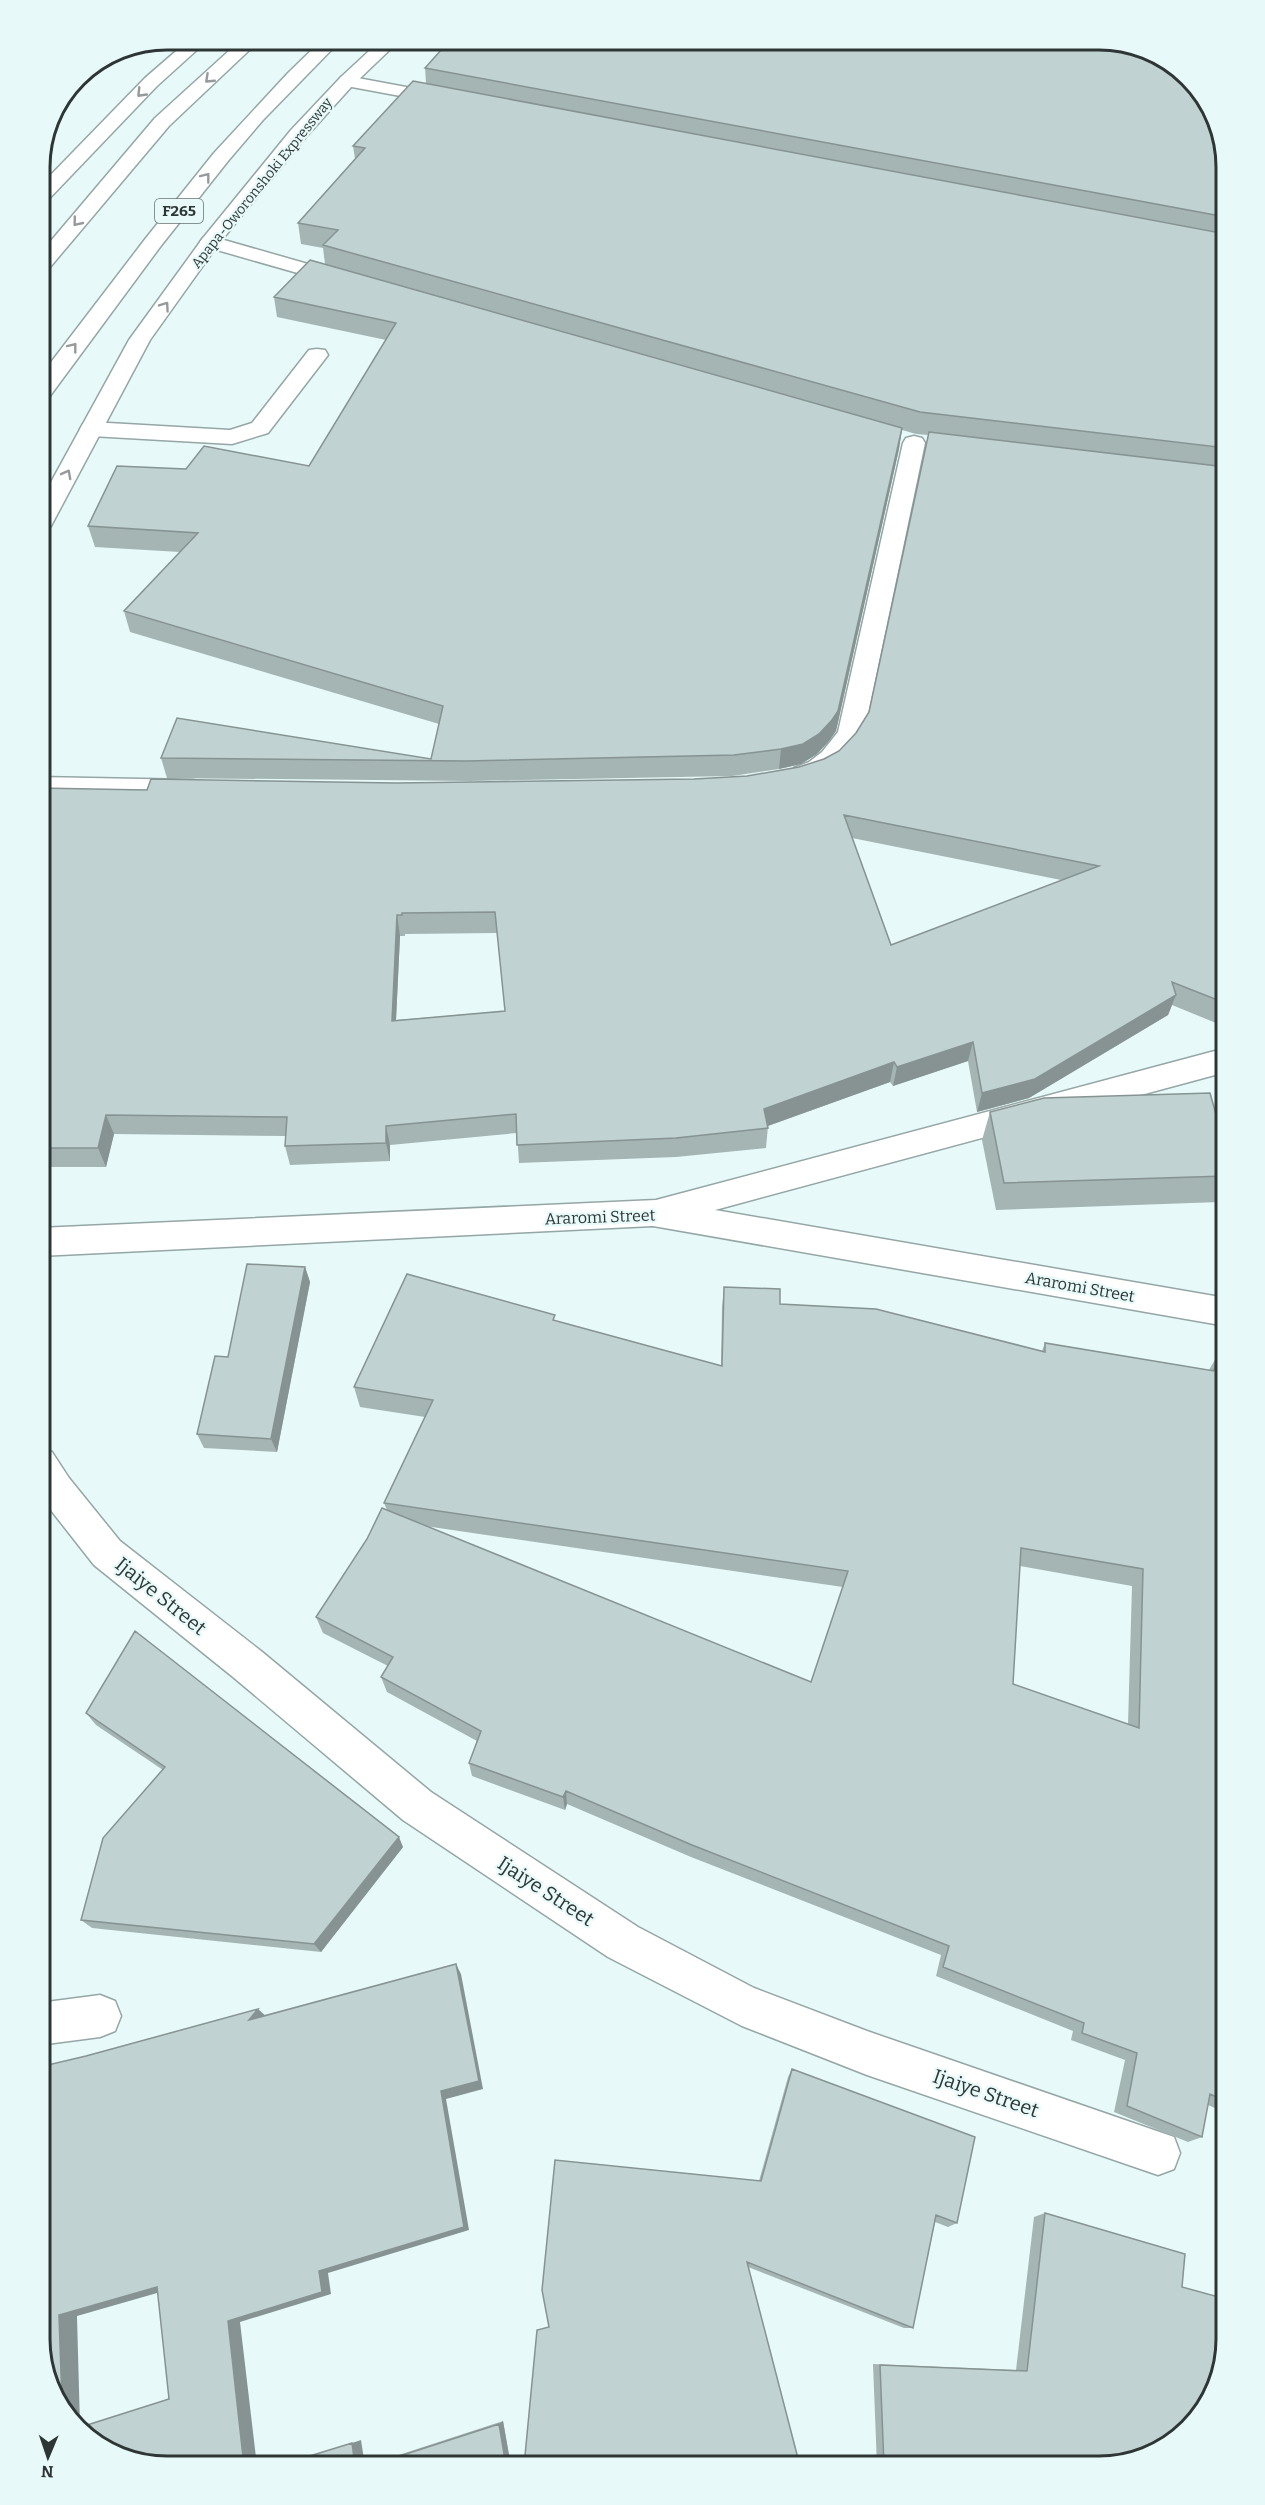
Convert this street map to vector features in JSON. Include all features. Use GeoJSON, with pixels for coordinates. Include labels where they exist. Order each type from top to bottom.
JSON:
{"type":"FeatureCollection","features":[{"type":"Feature","properties":{"kind":"main road"},"geometry":{"type":"LineString","coordinates":[[50,187],[151,82],[187,50]]}},
{"type":"Feature","properties":{"kind":"main road"},"geometry":{"type":"LineString","coordinates":[[50,255],[162,122],[240,50]]}},
{"type":"Feature","properties":{"kind":"main road","name":"F265"},"geometry":{"type":"LineString","coordinates":[[50,378],[210,172],[266,107],[322,50]]}},
{"type":"Feature","properties":{"kind":"main road","name":"Apapa-Oworonshoki Expressway"},"geometry":{"type":"LineString","coordinates":[[50,505],[140,340],[210,242],[298,134],[347,81],[380,50]]}},
{"type":"Feature","properties":{"kind":"main road"},"geometry":{"type":"LineString","coordinates":[[347,81],[464,103]]}},
{"type":"Feature","properties":{"kind":"main road"},"geometry":{"type":"LineString","coordinates":[[210,242],[358,284]]}},
{"type":"Feature","properties":{"kind":"main road"},"geometry":{"type":"LineString","coordinates":[[91,429],[232,437],[260,428],[316,355]]}},
{"type":"Feature","properties":{"kind":"main road"},"geometry":{"type":"LineString","coordinates":[[779,780],[812,773],[839,752],[851,733],[914,442]]}},
{"type":"Feature","properties":{"kind":"main road"},"geometry":{"type":"LineString","coordinates":[[50,786],[214,790]]}},
{"type":"Feature","properties":{"kind":"main road"},"geometry":{"type":"LineString","coordinates":[[653,1213],[1216,1063]]}},
{"type":"Feature","properties":{"kind":"main road","name":"Araromi Street"},"geometry":{"type":"LineString","coordinates":[[50,1241],[653,1213],[1216,1310]]}},
{"type":"Feature","properties":{"kind":"main road","name":"Ijaiye Street"},"geometry":{"type":"LineString","coordinates":[[50,1480],[107,1553],[256,1672],[417,1806],[623,1942],[742,2005],[867,2053],[1158,2152]]}},
{"type":"Feature","properties":{"kind":"main road"},"geometry":{"type":"LineString","coordinates":[[50,2023],[100,2016]]}},
{"type":"Feature","properties":{"kind":"building"},"geometry":{"type":"Polygon","coordinates":[[[441,50],[1107,50],[1122,52],[1164,69],[1187,89],[1196,101],[1212,136],[1216,166],[1216,215],[425,68],[441,50]]]}},
{"type":"Feature","properties":{"kind":"building"},"geometry":{"type":"Polygon","coordinates":[[[413,81],[1216,232],[1216,447],[920,412],[323,245],[338,230],[298,223],[365,148],[353,146],[413,81]]]}},
{"type":"Feature","properties":{"kind":"building"},"geometry":{"type":"Polygon","coordinates":[[[310,260],[902,428],[838,711],[832,720],[819,734],[803,744],[734,755],[467,761],[161,758],[177,718],[431,759],[443,706],[124,611],[198,533],[88,526],[117,466],[186,469],[204,446],[309,466],[396,323],[274,297],[310,260]]]}},
{"type":"Feature","properties":{"kind":"building"},"geometry":{"type":"Polygon","coordinates":[[[929,432],[1216,466],[1216,999],[1172,982],[1176,995],[1035,1079],[982,1093],[973,1042],[897,1067],[894,1062],[764,1109],[768,1128],[676,1138],[517,1145],[516,1114],[386,1126],[386,1143],[285,1146],[287,1117],[106,1115],[98,1148],[50,1148],[50,788],[147,790],[151,779],[396,783],[694,779],[747,776],[799,767],[824,759],[839,751],[856,733],[869,712],[929,432]],[[844,815],[891,945],[1099,866],[844,815]],[[495,912],[402,913],[402,915],[397,915],[392,1021],[505,1011],[495,912]]]}},
{"type":"Feature","properties":{"kind":"building"},"geometry":{"type":"Polygon","coordinates":[[[1210,1093],[1216,1114],[1216,1176],[1004,1183],[990,1112],[1044,1098],[1210,1093]]]}},
{"type":"Feature","properties":{"kind":"building"},"geometry":{"type":"Polygon","coordinates":[[[247,1264],[305,1267],[271,1439],[197,1434],[215,1356],[228,1357],[247,1264]]]}},
{"type":"Feature","properties":{"kind":"building"},"geometry":{"type":"Polygon","coordinates":[[[407,1274],[555,1315],[553,1320],[722,1366],[724,1287],[780,1289],[780,1304],[876,1309],[1045,1352],[1045,1343],[1214,1371],[1216,1361],[1216,2097],[1210,2094],[1202,2137],[1127,2106],[1137,2053],[1082,2033],[1084,2023],[943,1967],[949,1946],[692,1845],[566,1791],[563,1797],[469,1763],[481,1731],[381,1677],[393,1657],[316,1617],[367,1539],[382,1508],[811,1682],[848,1571],[384,1503],[433,1400],[354,1387],[407,1274]],[[1021,1548],[1013,1684],[1139,1728],[1143,1569],[1021,1548]]]}},
{"type":"Feature","properties":{"kind":"building"},"geometry":{"type":"Polygon","coordinates":[[[135,1631],[399,1837],[314,1944],[81,1920],[103,1838],[165,1767],[86,1713],[135,1631]]]}},
{"type":"Feature","properties":{"kind":"building"},"geometry":{"type":"Polygon","coordinates":[[[456,1964],[479,2081],[441,2091],[464,2227],[319,2271],[322,2292],[228,2321],[243,2455],[143,2453],[101,2436],[88,2425],[169,2399],[157,2287],[59,2315],[62,2391],[52,2362],[50,2347],[50,2064],[258,2009],[249,2020],[456,1964]]]}},
{"type":"Feature","properties":{"kind":"building"},"geometry":{"type":"Polygon","coordinates":[[[792,2069],[975,2137],[957,2223],[936,2215],[913,2328],[747,2262],[797,2456],[525,2455],[537,2330],[549,2327],[542,2290],[555,2160],[761,2181],[792,2069]]]}},
{"type":"Feature","properties":{"kind":"building"},"geometry":{"type":"Polygon","coordinates":[[[1045,2213],[1185,2254],[1182,2287],[1216,2296],[1215,2354],[1207,2384],[1196,2404],[1176,2427],[1144,2447],[1114,2455],[1099,2456],[884,2456],[880,2365],[1027,2371],[1045,2213]]]}},
{"type":"Feature","properties":{"kind":"building"},"geometry":{"type":"Polygon","coordinates":[[[499,2424],[504,2455],[402,2455],[499,2424]]]}},
{"type":"Feature","properties":{"kind":"building"},"geometry":{"type":"Polygon","coordinates":[[[352,2443],[354,2455],[312,2455],[352,2443]]]}}]}
